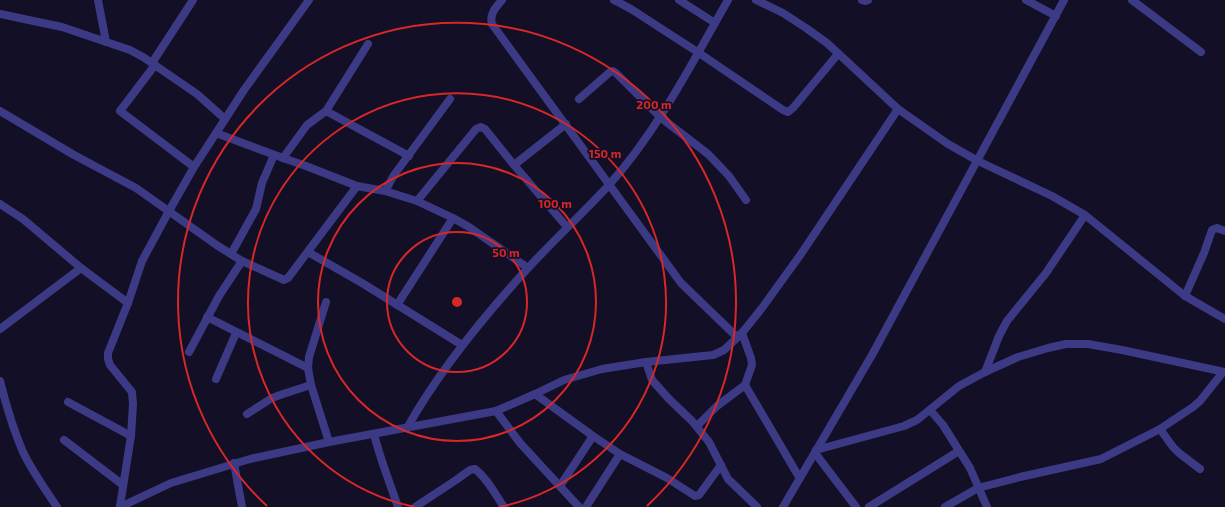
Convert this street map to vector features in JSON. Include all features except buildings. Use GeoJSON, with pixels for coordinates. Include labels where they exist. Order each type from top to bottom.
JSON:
{"type":"FeatureCollection","features":[{"type":"Feature","properties":{"kind":"street"},"geometry":{"type":"LineString","coordinates":[[98,0],[106,42]]}},
{"type":"Feature","properties":{"kind":"street"},"geometry":{"type":"LineString","coordinates":[[193,0],[154,64],[120,111],[194,167]]}},
{"type":"Feature","properties":{"kind":"street"},"geometry":{"type":"LineString","coordinates":[[120,507],[131,436],[133,404],[132,392],[110,365],[108,353],[128,304],[142,261],[168,211],[225,118],[309,0]]}},
{"type":"Feature","properties":{"kind":"street"},"geometry":{"type":"LineString","coordinates":[[502,0],[492,15],[492,24],[681,283],[740,335],[752,358],[752,365],[745,385],[717,406],[697,426]]}},
{"type":"Feature","properties":{"kind":"street"},"geometry":{"type":"LineString","coordinates":[[614,0],[631,9],[788,112],[838,54]]}},
{"type":"Feature","properties":{"kind":"street"},"geometry":{"type":"LineString","coordinates":[[680,0],[715,23]]}},
{"type":"Feature","properties":{"kind":"street"},"geometry":{"type":"LineString","coordinates":[[407,428],[418,409],[462,345],[528,268],[609,184],[640,146],[660,117],[699,53],[728,0]]}},
{"type":"Feature","properties":{"kind":"street"},"geometry":{"type":"LineString","coordinates":[[756,0],[783,13],[806,28],[826,43],[898,109],[948,144],[978,161],[1052,196],[1085,215],[1185,296],[1225,319]]}},
{"type":"Feature","properties":{"kind":"street"},"geometry":{"type":"LineString","coordinates":[[862,0],[865,2],[868,0]]}},
{"type":"Feature","properties":{"kind":"street"},"geometry":{"type":"LineString","coordinates":[[1026,0],[1056,16]]}},
{"type":"Feature","properties":{"kind":"street"},"geometry":{"type":"LineString","coordinates":[[783,507],[799,477],[816,452],[872,355],[1064,0]]}},
{"type":"Feature","properties":{"kind":"street"},"geometry":{"type":"LineString","coordinates":[[1132,0],[1201,52]]}},
{"type":"Feature","properties":{"kind":"street"},"geometry":{"type":"LineString","coordinates":[[0,14],[62,27],[130,50],[154,64],[197,94],[225,118]]}},
{"type":"Feature","properties":{"kind":"street"},"geometry":{"type":"LineString","coordinates":[[283,158],[307,125],[326,111],[368,44]]}},
{"type":"Feature","properties":{"kind":"street"},"geometry":{"type":"LineString","coordinates":[[579,98],[613,71],[660,117],[708,154],[729,176],[746,200]]}},
{"type":"Feature","properties":{"kind":"street"},"geometry":{"type":"LineString","coordinates":[[385,191],[394,175],[450,99]]}},
{"type":"Feature","properties":{"kind":"street"},"geometry":{"type":"LineString","coordinates":[[120,507],[172,483],[234,463],[330,442],[496,411],[564,380],[602,369],[646,362],[713,355],[724,350],[740,335],[762,308],[898,109]]}},
{"type":"Feature","properties":{"kind":"street"},"geometry":{"type":"LineString","coordinates":[[0,111],[74,155],[136,188],[242,261],[284,280],[288,278],[357,186]]}},
{"type":"Feature","properties":{"kind":"street"},"geometry":{"type":"LineString","coordinates":[[326,111],[409,156]]}},
{"type":"Feature","properties":{"kind":"street"},"geometry":{"type":"LineString","coordinates":[[514,165],[566,124]]}},
{"type":"Feature","properties":{"kind":"street"},"geometry":{"type":"LineString","coordinates":[[417,201],[476,129],[481,127],[485,129],[567,227]]}},
{"type":"Feature","properties":{"kind":"street"},"geometry":{"type":"LineString","coordinates":[[216,133],[357,186],[385,191],[417,201],[469,227],[528,268]]}},
{"type":"Feature","properties":{"kind":"street"},"geometry":{"type":"LineString","coordinates":[[231,254],[256,209],[262,183],[274,155]]}},
{"type":"Feature","properties":{"kind":"street"},"geometry":{"type":"LineString","coordinates":[[0,204],[23,219],[128,304]]}},
{"type":"Feature","properties":{"kind":"street"},"geometry":{"type":"LineString","coordinates":[[985,372],[999,336],[1007,321],[1046,273],[1085,215]]}},
{"type":"Feature","properties":{"kind":"street"},"geometry":{"type":"LineString","coordinates":[[397,305],[453,218]]}},
{"type":"Feature","properties":{"kind":"street"},"geometry":{"type":"LineString","coordinates":[[1185,296],[1204,253],[1212,230],[1217,228],[1225,231]]}},
{"type":"Feature","properties":{"kind":"street"},"geometry":{"type":"LineString","coordinates":[[308,252],[362,283],[462,345]]}},
{"type":"Feature","properties":{"kind":"street"},"geometry":{"type":"LineString","coordinates":[[189,352],[219,296],[242,261]]}},
{"type":"Feature","properties":{"kind":"street"},"geometry":{"type":"LineString","coordinates":[[0,329],[82,268]]}},
{"type":"Feature","properties":{"kind":"street"},"geometry":{"type":"LineString","coordinates":[[326,302],[309,357],[308,368],[311,385],[330,442]]}},
{"type":"Feature","properties":{"kind":"street"},"geometry":{"type":"LineString","coordinates":[[207,317],[236,333],[308,368]]}},
{"type":"Feature","properties":{"kind":"street"},"geometry":{"type":"LineString","coordinates":[[216,379],[236,333]]}},
{"type":"Feature","properties":{"kind":"street"},"geometry":{"type":"LineString","coordinates":[[816,452],[904,426],[917,420],[959,386],[985,372],[1018,358],[1066,344],[1088,344],[1122,350],[1224,372],[1200,401],[1193,407],[1160,430],[1101,459],[978,488],[945,507]]}},
{"type":"Feature","properties":{"kind":"street"},"geometry":{"type":"LineString","coordinates":[[646,362],[652,380],[668,399],[697,426],[709,442],[728,479],[758,507]]}},
{"type":"Feature","properties":{"kind":"street"},"geometry":{"type":"LineString","coordinates":[[0,381],[14,430],[23,452],[57,507]]}},
{"type":"Feature","properties":{"kind":"street"},"geometry":{"type":"LineString","coordinates":[[247,414],[272,398],[311,385]]}},
{"type":"Feature","properties":{"kind":"street"},"geometry":{"type":"LineString","coordinates":[[745,385],[799,477]]}},
{"type":"Feature","properties":{"kind":"street"},"geometry":{"type":"LineString","coordinates":[[535,394],[620,454],[667,478],[695,496],[699,495],[721,465]]}},
{"type":"Feature","properties":{"kind":"street"},"geometry":{"type":"LineString","coordinates":[[68,402],[131,436]]}},
{"type":"Feature","properties":{"kind":"street"},"geometry":{"type":"LineString","coordinates":[[930,410],[943,424],[970,468],[987,507]]}},
{"type":"Feature","properties":{"kind":"street"},"geometry":{"type":"LineString","coordinates":[[496,411],[520,443],[579,507]]}},
{"type":"Feature","properties":{"kind":"street"},"geometry":{"type":"LineString","coordinates":[[1160,430],[1173,447],[1200,469]]}},
{"type":"Feature","properties":{"kind":"street"},"geometry":{"type":"LineString","coordinates":[[374,434],[398,507]]}},
{"type":"Feature","properties":{"kind":"street"},"geometry":{"type":"LineString","coordinates":[[560,486],[593,436]]}},
{"type":"Feature","properties":{"kind":"street"},"geometry":{"type":"LineString","coordinates":[[64,440],[123,485]]}},
{"type":"Feature","properties":{"kind":"street"},"geometry":{"type":"LineString","coordinates":[[869,507],[959,451]]}},
{"type":"Feature","properties":{"kind":"street"},"geometry":{"type":"LineString","coordinates":[[816,452],[856,507]]}},
{"type":"Feature","properties":{"kind":"street"},"geometry":{"type":"LineString","coordinates":[[586,507],[620,454]]}},
{"type":"Feature","properties":{"kind":"street"},"geometry":{"type":"LineString","coordinates":[[234,463],[242,507]]}},
{"type":"Feature","properties":{"kind":"street"},"geometry":{"type":"LineString","coordinates":[[415,507],[470,470],[475,469],[486,480],[504,507]]}}]}
